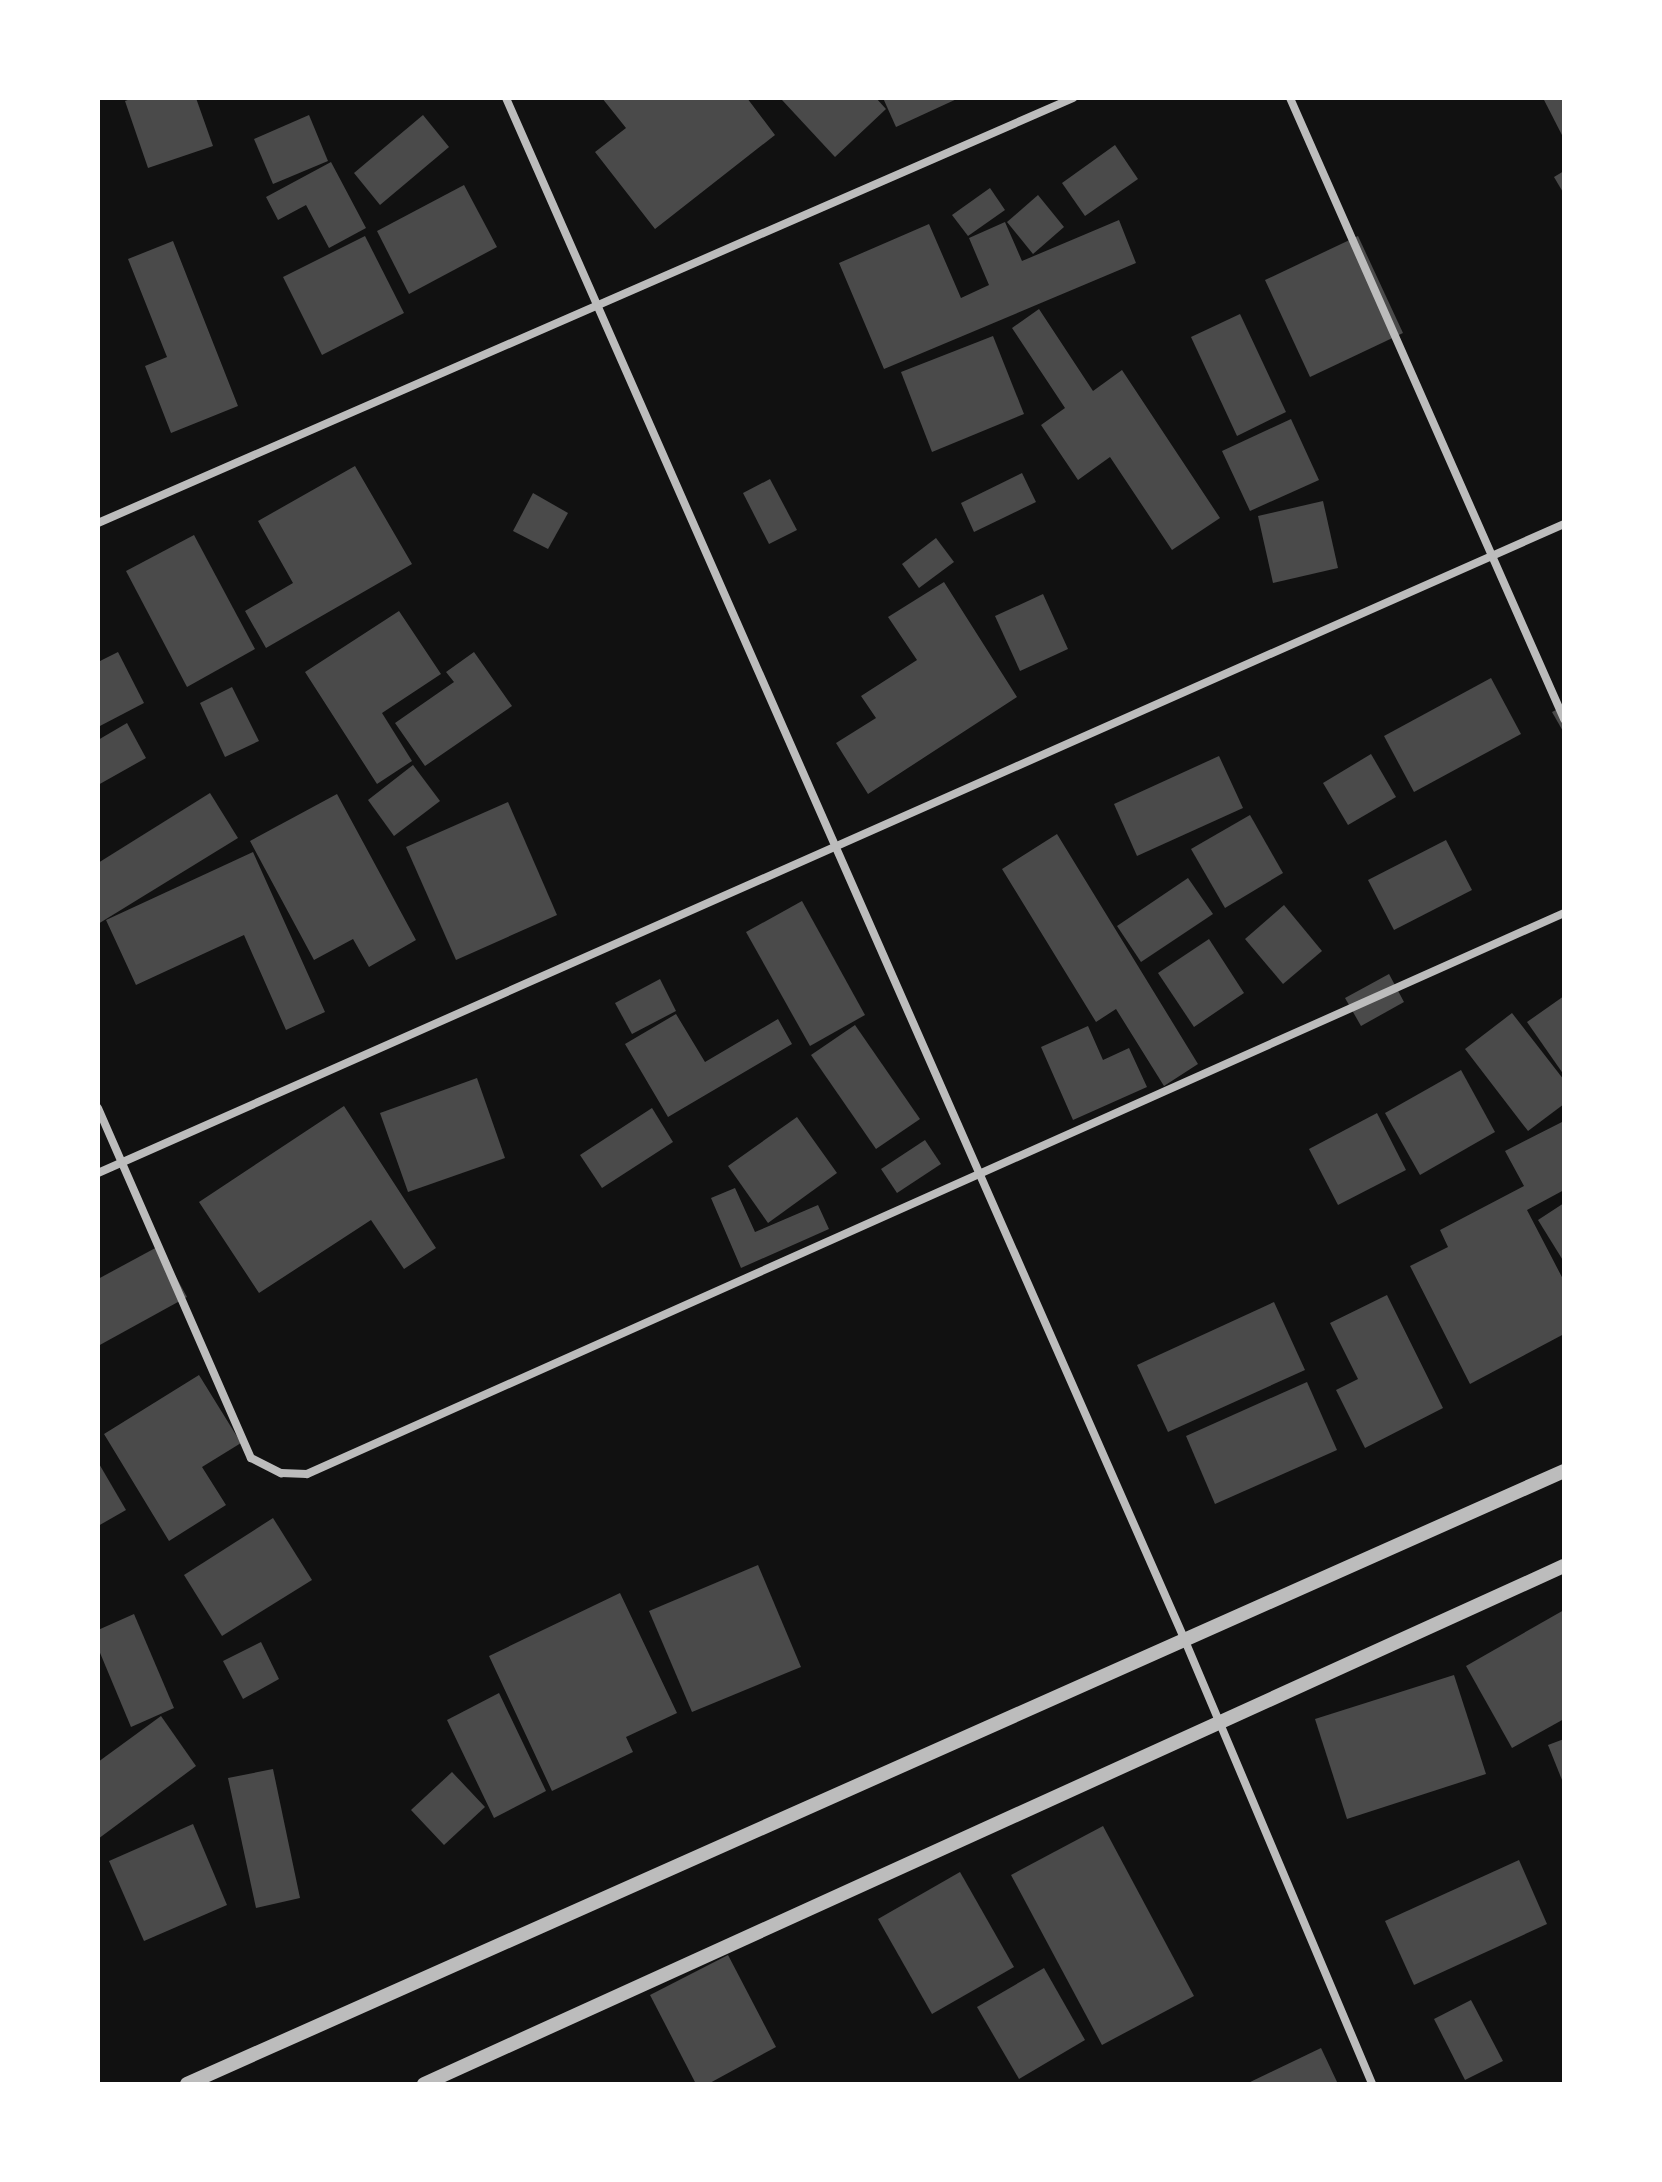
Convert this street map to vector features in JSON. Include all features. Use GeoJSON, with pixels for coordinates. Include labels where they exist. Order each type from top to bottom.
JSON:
{"type":"FeatureCollection","features":[{"type":"Feature","properties":{"kind":"street"},"geometry":{"type":"LineString","coordinates":[[506,98],[1183,1636],[1372,2084]]}},
{"type":"Feature","properties":{"kind":"street"},"geometry":{"type":"LineString","coordinates":[[98,523],[1073,98]]}},
{"type":"Feature","properties":{"kind":"street"},"geometry":{"type":"LineString","coordinates":[[1290,98],[1564,719]]}},
{"type":"Feature","properties":{"kind":"street"},"geometry":{"type":"LineString","coordinates":[[98,1173],[1564,524]]}},
{"type":"Feature","properties":{"kind":"street"},"geometry":{"type":"LineString","coordinates":[[98,1108],[251,1458],[281,1473],[307,1474],[1564,913]]}},
{"type":"Feature","properties":{"kind":"street"},"geometry":{"type":"LineString","coordinates":[[187,2084],[1183,1636],[1564,1471]]}},
{"type":"Feature","properties":{"kind":"street"},"geometry":{"type":"LineString","coordinates":[[424,2084],[1564,1566]]}},
{"type":"Feature","properties":{"kind":"building"},"geometry":{"type":"Polygon","coordinates":[[[133,98],[196,98],[213,146],[148,168],[125,101],[133,98]]]}},
{"type":"Feature","properties":{"kind":"building"},"geometry":{"type":"Polygon","coordinates":[[[602,98],[747,98],[775,135],[655,229],[595,152],[626,128],[602,98]]]}},
{"type":"Feature","properties":{"kind":"building"},"geometry":{"type":"Polygon","coordinates":[[[876,98],[886,109],[835,157],[782,100],[876,98]]]}},
{"type":"Feature","properties":{"kind":"building"},"geometry":{"type":"Polygon","coordinates":[[[883,98],[959,98],[896,127],[883,98]]]}},
{"type":"Feature","properties":{"kind":"building"},"geometry":{"type":"Polygon","coordinates":[[[1543,98],[1564,98],[1564,139],[1543,98]]]}},
{"type":"Feature","properties":{"kind":"building"},"geometry":{"type":"Polygon","coordinates":[[[309,115],[328,161],[273,184],[254,139],[309,115]]]}},
{"type":"Feature","properties":{"kind":"building"},"geometry":{"type":"Polygon","coordinates":[[[423,115],[449,147],[380,205],[354,173],[423,115]]]}},
{"type":"Feature","properties":{"kind":"building"},"geometry":{"type":"Polygon","coordinates":[[[1115,145],[1138,179],[1085,216],[1062,183],[1115,145]]]}},
{"type":"Feature","properties":{"kind":"building"},"geometry":{"type":"Polygon","coordinates":[[[331,162],[366,228],[329,248],[306,205],[278,220],[266,197],[331,162]]]}},
{"type":"Feature","properties":{"kind":"building"},"geometry":{"type":"Polygon","coordinates":[[[1564,171],[1564,194],[1554,177],[1564,171]]]}},
{"type":"Feature","properties":{"kind":"building"},"geometry":{"type":"Polygon","coordinates":[[[464,185],[497,247],[409,294],[377,231],[464,185]]]}},
{"type":"Feature","properties":{"kind":"building"},"geometry":{"type":"Polygon","coordinates":[[[990,188],[1005,210],[968,236],[952,215],[990,188]]]}},
{"type":"Feature","properties":{"kind":"building"},"geometry":{"type":"Polygon","coordinates":[[[1038,195],[1064,227],[1033,254],[1007,222],[1038,195]]]}},
{"type":"Feature","properties":{"kind":"building"},"geometry":{"type":"Polygon","coordinates":[[[1119,220],[1136,263],[884,369],[839,263],[929,224],[961,298],[989,285],[969,238],[1005,222],[1022,261],[1119,220]]]}},
{"type":"Feature","properties":{"kind":"building"},"geometry":{"type":"Polygon","coordinates":[[[365,236],[404,313],[322,355],[283,277],[365,236]]]}},
{"type":"Feature","properties":{"kind":"building"},"geometry":{"type":"Polygon","coordinates":[[[1358,236],[1403,333],[1310,377],[1265,280],[1358,236]]]}},
{"type":"Feature","properties":{"kind":"building"},"geometry":{"type":"Polygon","coordinates":[[[173,241],[238,406],[171,433],[145,366],[167,357],[128,259],[173,241]]]}},
{"type":"Feature","properties":{"kind":"building"},"geometry":{"type":"Polygon","coordinates":[[[1039,309],[1093,391],[1122,370],[1220,518],[1172,550],[1110,457],[1078,480],[1041,425],[1065,408],[1012,328],[1039,309]]]}},
{"type":"Feature","properties":{"kind":"building"},"geometry":{"type":"Polygon","coordinates":[[[1240,314],[1286,412],[1237,436],[1191,337],[1240,314]]]}},
{"type":"Feature","properties":{"kind":"building"},"geometry":{"type":"Polygon","coordinates":[[[993,336],[1024,414],[932,452],[901,372],[993,336]]]}},
{"type":"Feature","properties":{"kind":"building"},"geometry":{"type":"Polygon","coordinates":[[[1291,419],[1319,480],[1250,511],[1222,451],[1291,419]]]}},
{"type":"Feature","properties":{"kind":"building"},"geometry":{"type":"Polygon","coordinates":[[[355,466],[412,564],[266,648],[245,611],[293,583],[258,521],[355,466]]]}},
{"type":"Feature","properties":{"kind":"building"},"geometry":{"type":"Polygon","coordinates":[[[1022,473],[1036,502],[974,532],[961,503],[1022,473]]]}},
{"type":"Feature","properties":{"kind":"building"},"geometry":{"type":"Polygon","coordinates":[[[770,479],[797,530],[769,544],[743,493],[770,479]]]}},
{"type":"Feature","properties":{"kind":"building"},"geometry":{"type":"Polygon","coordinates":[[[533,493],[568,513],[548,549],[513,531],[533,493]]]}},
{"type":"Feature","properties":{"kind":"building"},"geometry":{"type":"Polygon","coordinates":[[[1323,501],[1338,568],[1273,583],[1258,516],[1323,501]]]}},
{"type":"Feature","properties":{"kind":"building"},"geometry":{"type":"Polygon","coordinates":[[[194,535],[255,649],[187,687],[126,571],[194,535]]]}},
{"type":"Feature","properties":{"kind":"building"},"geometry":{"type":"Polygon","coordinates":[[[936,538],[954,562],[919,588],[902,564],[936,538]]]}},
{"type":"Feature","properties":{"kind":"building"},"geometry":{"type":"Polygon","coordinates":[[[944,582],[1017,697],[868,794],[836,743],[876,718],[861,696],[917,660],[888,617],[944,582]]]}},
{"type":"Feature","properties":{"kind":"building"},"geometry":{"type":"Polygon","coordinates":[[[1043,594],[1068,649],[1020,671],[995,616],[1043,594]]]}},
{"type":"Feature","properties":{"kind":"building"},"geometry":{"type":"Polygon","coordinates":[[[399,611],[441,674],[382,713],[412,761],[377,784],[305,672],[399,611]]]}},
{"type":"Feature","properties":{"kind":"building"},"geometry":{"type":"Polygon","coordinates":[[[118,652],[144,703],[98,727],[98,662],[118,652]]]}},
{"type":"Feature","properties":{"kind":"building"},"geometry":{"type":"Polygon","coordinates":[[[474,652],[512,706],[425,766],[395,723],[454,682],[446,672],[474,652]]]}},
{"type":"Feature","properties":{"kind":"building"},"geometry":{"type":"Polygon","coordinates":[[[1491,678],[1521,734],[1414,792],[1384,736],[1491,678]]]}},
{"type":"Feature","properties":{"kind":"building"},"geometry":{"type":"Polygon","coordinates":[[[232,687],[259,741],[225,757],[200,703],[232,687]]]}},
{"type":"Feature","properties":{"kind":"building"},"geometry":{"type":"Polygon","coordinates":[[[1564,706],[1564,733],[1552,712],[1564,706]]]}},
{"type":"Feature","properties":{"kind":"building"},"geometry":{"type":"Polygon","coordinates":[[[127,723],[146,758],[98,785],[98,740],[127,723]]]}},
{"type":"Feature","properties":{"kind":"building"},"geometry":{"type":"Polygon","coordinates":[[[1371,754],[1396,797],[1348,825],[1323,783],[1371,754]]]}},
{"type":"Feature","properties":{"kind":"building"},"geometry":{"type":"Polygon","coordinates":[[[1219,756],[1243,808],[1137,856],[1114,804],[1219,756]]]}},
{"type":"Feature","properties":{"kind":"building"},"geometry":{"type":"Polygon","coordinates":[[[413,765],[440,801],[394,836],[368,800],[413,765]]]}},
{"type":"Feature","properties":{"kind":"building"},"geometry":{"type":"Polygon","coordinates":[[[210,793],[238,838],[98,924],[98,863],[210,793]]]}},
{"type":"Feature","properties":{"kind":"building"},"geometry":{"type":"Polygon","coordinates":[[[337,794],[416,940],[369,967],[353,939],[314,960],[250,841],[337,794]]]}},
{"type":"Feature","properties":{"kind":"building"},"geometry":{"type":"Polygon","coordinates":[[[508,802],[557,915],[456,960],[406,847],[508,802]]]}},
{"type":"Feature","properties":{"kind":"building"},"geometry":{"type":"Polygon","coordinates":[[[1250,815],[1283,873],[1225,908],[1191,849],[1250,815]]]}},
{"type":"Feature","properties":{"kind":"building"},"geometry":{"type":"Polygon","coordinates":[[[1057,834],[1198,1064],[1164,1086],[1116,1009],[1096,1022],[1002,869],[1057,834]]]}},
{"type":"Feature","properties":{"kind":"building"},"geometry":{"type":"Polygon","coordinates":[[[1446,840],[1472,890],[1394,930],[1368,880],[1446,840]]]}},
{"type":"Feature","properties":{"kind":"building"},"geometry":{"type":"Polygon","coordinates":[[[253,852],[325,1012],[286,1030],[244,935],[136,985],[106,920],[253,852]]]}},
{"type":"Feature","properties":{"kind":"building"},"geometry":{"type":"Polygon","coordinates":[[[1188,878],[1213,914],[1141,962],[1117,926],[1188,878]]]}},
{"type":"Feature","properties":{"kind":"building"},"geometry":{"type":"Polygon","coordinates":[[[802,901],[865,1015],[810,1046],[746,932],[802,901]]]}},
{"type":"Feature","properties":{"kind":"building"},"geometry":{"type":"Polygon","coordinates":[[[1284,905],[1322,951],[1283,984],[1245,939],[1284,905]]]}},
{"type":"Feature","properties":{"kind":"building"},"geometry":{"type":"Polygon","coordinates":[[[1209,939],[1244,993],[1194,1027],[1158,973],[1209,939]]]}},
{"type":"Feature","properties":{"kind":"building"},"geometry":{"type":"Polygon","coordinates":[[[1389,974],[1404,1002],[1361,1026],[1345,998],[1389,974]]]}},
{"type":"Feature","properties":{"kind":"building"},"geometry":{"type":"Polygon","coordinates":[[[660,979],[676,1011],[632,1034],[615,1003],[660,979]]]}},
{"type":"Feature","properties":{"kind":"building"},"geometry":{"type":"Polygon","coordinates":[[[1564,996],[1564,1075],[1527,1022],[1564,996]]]}},
{"type":"Feature","properties":{"kind":"building"},"geometry":{"type":"Polygon","coordinates":[[[1512,1013],[1564,1080],[1564,1104],[1528,1131],[1465,1049],[1512,1013]]]}},
{"type":"Feature","properties":{"kind":"building"},"geometry":{"type":"Polygon","coordinates":[[[676,1014],[705,1062],[778,1019],[792,1044],[668,1117],[625,1044],[676,1014]]]}},
{"type":"Feature","properties":{"kind":"building"},"geometry":{"type":"Polygon","coordinates":[[[855,1025],[920,1119],[876,1149],[811,1055],[855,1025]]]}},
{"type":"Feature","properties":{"kind":"building"},"geometry":{"type":"Polygon","coordinates":[[[1088,1026],[1103,1060],[1129,1048],[1147,1087],[1073,1120],[1041,1047],[1088,1026]]]}},
{"type":"Feature","properties":{"kind":"building"},"geometry":{"type":"Polygon","coordinates":[[[1461,1070],[1495,1132],[1420,1175],[1385,1113],[1461,1070]]]}},
{"type":"Feature","properties":{"kind":"building"},"geometry":{"type":"Polygon","coordinates":[[[477,1078],[505,1158],[408,1192],[380,1113],[477,1078]]]}},
{"type":"Feature","properties":{"kind":"building"},"geometry":{"type":"Polygon","coordinates":[[[344,1106],[436,1248],[404,1269],[371,1220],[259,1293],[199,1202],[344,1106]]]}},
{"type":"Feature","properties":{"kind":"building"},"geometry":{"type":"Polygon","coordinates":[[[652,1108],[673,1142],[602,1188],[580,1155],[652,1108]]]}},
{"type":"Feature","properties":{"kind":"building"},"geometry":{"type":"Polygon","coordinates":[[[1377,1113],[1406,1170],[1338,1205],[1309,1149],[1377,1113]]]}},
{"type":"Feature","properties":{"kind":"building"},"geometry":{"type":"Polygon","coordinates":[[[797,1117],[837,1173],[768,1223],[728,1166],[797,1117]]]}},
{"type":"Feature","properties":{"kind":"building"},"geometry":{"type":"Polygon","coordinates":[[[1564,1121],[1564,1190],[1527,1210],[1564,1281],[1564,1334],[1470,1384],[1410,1266],[1448,1247],[1440,1230],[1524,1186],[1505,1151],[1564,1121]]]}},
{"type":"Feature","properties":{"kind":"building"},"geometry":{"type":"Polygon","coordinates":[[[925,1140],[941,1164],[897,1193],[881,1169],[925,1140]]]}},
{"type":"Feature","properties":{"kind":"building"},"geometry":{"type":"Polygon","coordinates":[[[735,1188],[755,1232],[818,1205],[829,1229],[741,1268],[711,1198],[735,1188]]]}},
{"type":"Feature","properties":{"kind":"building"},"geometry":{"type":"Polygon","coordinates":[[[1564,1203],[1564,1262],[1538,1220],[1564,1203]]]}},
{"type":"Feature","properties":{"kind":"building"},"geometry":{"type":"Polygon","coordinates":[[[159,1246],[187,1297],[98,1346],[98,1279],[159,1246]]]}},
{"type":"Feature","properties":{"kind":"building"},"geometry":{"type":"Polygon","coordinates":[[[1387,1295],[1443,1408],[1365,1448],[1336,1390],[1358,1379],[1330,1323],[1387,1295]]]}},
{"type":"Feature","properties":{"kind":"building"},"geometry":{"type":"Polygon","coordinates":[[[1274,1302],[1305,1370],[1168,1432],[1137,1365],[1274,1302]]]}},
{"type":"Feature","properties":{"kind":"building"},"geometry":{"type":"Polygon","coordinates":[[[199,1375],[241,1443],[202,1467],[226,1505],[169,1541],[104,1434],[199,1375]]]}},
{"type":"Feature","properties":{"kind":"building"},"geometry":{"type":"Polygon","coordinates":[[[1307,1382],[1337,1450],[1215,1504],[1186,1436],[1307,1382]]]}},
{"type":"Feature","properties":{"kind":"building"},"geometry":{"type":"Polygon","coordinates":[[[98,1462],[126,1510],[98,1526],[98,1462]]]}},
{"type":"Feature","properties":{"kind":"building"},"geometry":{"type":"Polygon","coordinates":[[[273,1518],[312,1580],[222,1636],[184,1575],[273,1518]]]}},
{"type":"Feature","properties":{"kind":"building"},"geometry":{"type":"Polygon","coordinates":[[[758,1565],[801,1667],[692,1712],[649,1611],[758,1565]]]}},
{"type":"Feature","properties":{"kind":"building"},"geometry":{"type":"Polygon","coordinates":[[[620,1593],[677,1713],[626,1737],[633,1752],[552,1791],[489,1656],[620,1593]]]}},
{"type":"Feature","properties":{"kind":"building"},"geometry":{"type":"Polygon","coordinates":[[[1564,1610],[1564,1719],[1512,1748],[1466,1666],[1564,1610]]]}},
{"type":"Feature","properties":{"kind":"building"},"geometry":{"type":"Polygon","coordinates":[[[134,1614],[174,1708],[131,1727],[98,1648],[98,1630],[134,1614]]]}},
{"type":"Feature","properties":{"kind":"building"},"geometry":{"type":"Polygon","coordinates":[[[261,1642],[279,1679],[243,1699],[223,1661],[261,1642]]]}},
{"type":"Feature","properties":{"kind":"building"},"geometry":{"type":"Polygon","coordinates":[[[1454,1675],[1486,1774],[1347,1819],[1315,1719],[1454,1675]]]}},
{"type":"Feature","properties":{"kind":"building"},"geometry":{"type":"Polygon","coordinates":[[[499,1693],[546,1791],[494,1818],[447,1720],[499,1693]]]}},
{"type":"Feature","properties":{"kind":"building"},"geometry":{"type":"Polygon","coordinates":[[[161,1716],[196,1766],[98,1839],[98,1762],[161,1716]]]}},
{"type":"Feature","properties":{"kind":"building"},"geometry":{"type":"Polygon","coordinates":[[[1564,1739],[1564,1785],[1548,1745],[1564,1739]]]}},
{"type":"Feature","properties":{"kind":"building"},"geometry":{"type":"Polygon","coordinates":[[[273,1769],[300,1898],[256,1908],[228,1778],[273,1769]]]}},
{"type":"Feature","properties":{"kind":"building"},"geometry":{"type":"Polygon","coordinates":[[[452,1772],[485,1807],[444,1845],[411,1810],[452,1772]]]}},
{"type":"Feature","properties":{"kind":"building"},"geometry":{"type":"Polygon","coordinates":[[[193,1824],[227,1905],[144,1941],[109,1861],[193,1824]]]}},
{"type":"Feature","properties":{"kind":"building"},"geometry":{"type":"Polygon","coordinates":[[[1103,1826],[1194,1996],[1102,2045],[1011,1875],[1103,1826]]]}},
{"type":"Feature","properties":{"kind":"building"},"geometry":{"type":"Polygon","coordinates":[[[1519,1860],[1547,1924],[1414,1985],[1385,1921],[1519,1860]]]}},
{"type":"Feature","properties":{"kind":"building"},"geometry":{"type":"Polygon","coordinates":[[[960,1872],[1014,1967],[932,2014],[878,1919],[960,1872]]]}},
{"type":"Feature","properties":{"kind":"building"},"geometry":{"type":"Polygon","coordinates":[[[728,1955],[776,2047],[708,2084],[696,2084],[650,1995],[728,1955]]]}},
{"type":"Feature","properties":{"kind":"building"},"geometry":{"type":"Polygon","coordinates":[[[1044,1968],[1085,2040],[1019,2079],[977,2007],[1044,1968]]]}},
{"type":"Feature","properties":{"kind":"building"},"geometry":{"type":"Polygon","coordinates":[[[1471,2000],[1503,2061],[1465,2080],[1434,2019],[1471,2000]]]}},
{"type":"Feature","properties":{"kind":"building"},"geometry":{"type":"Polygon","coordinates":[[[1321,2048],[1338,2084],[1246,2084],[1321,2048]]]}}]}
